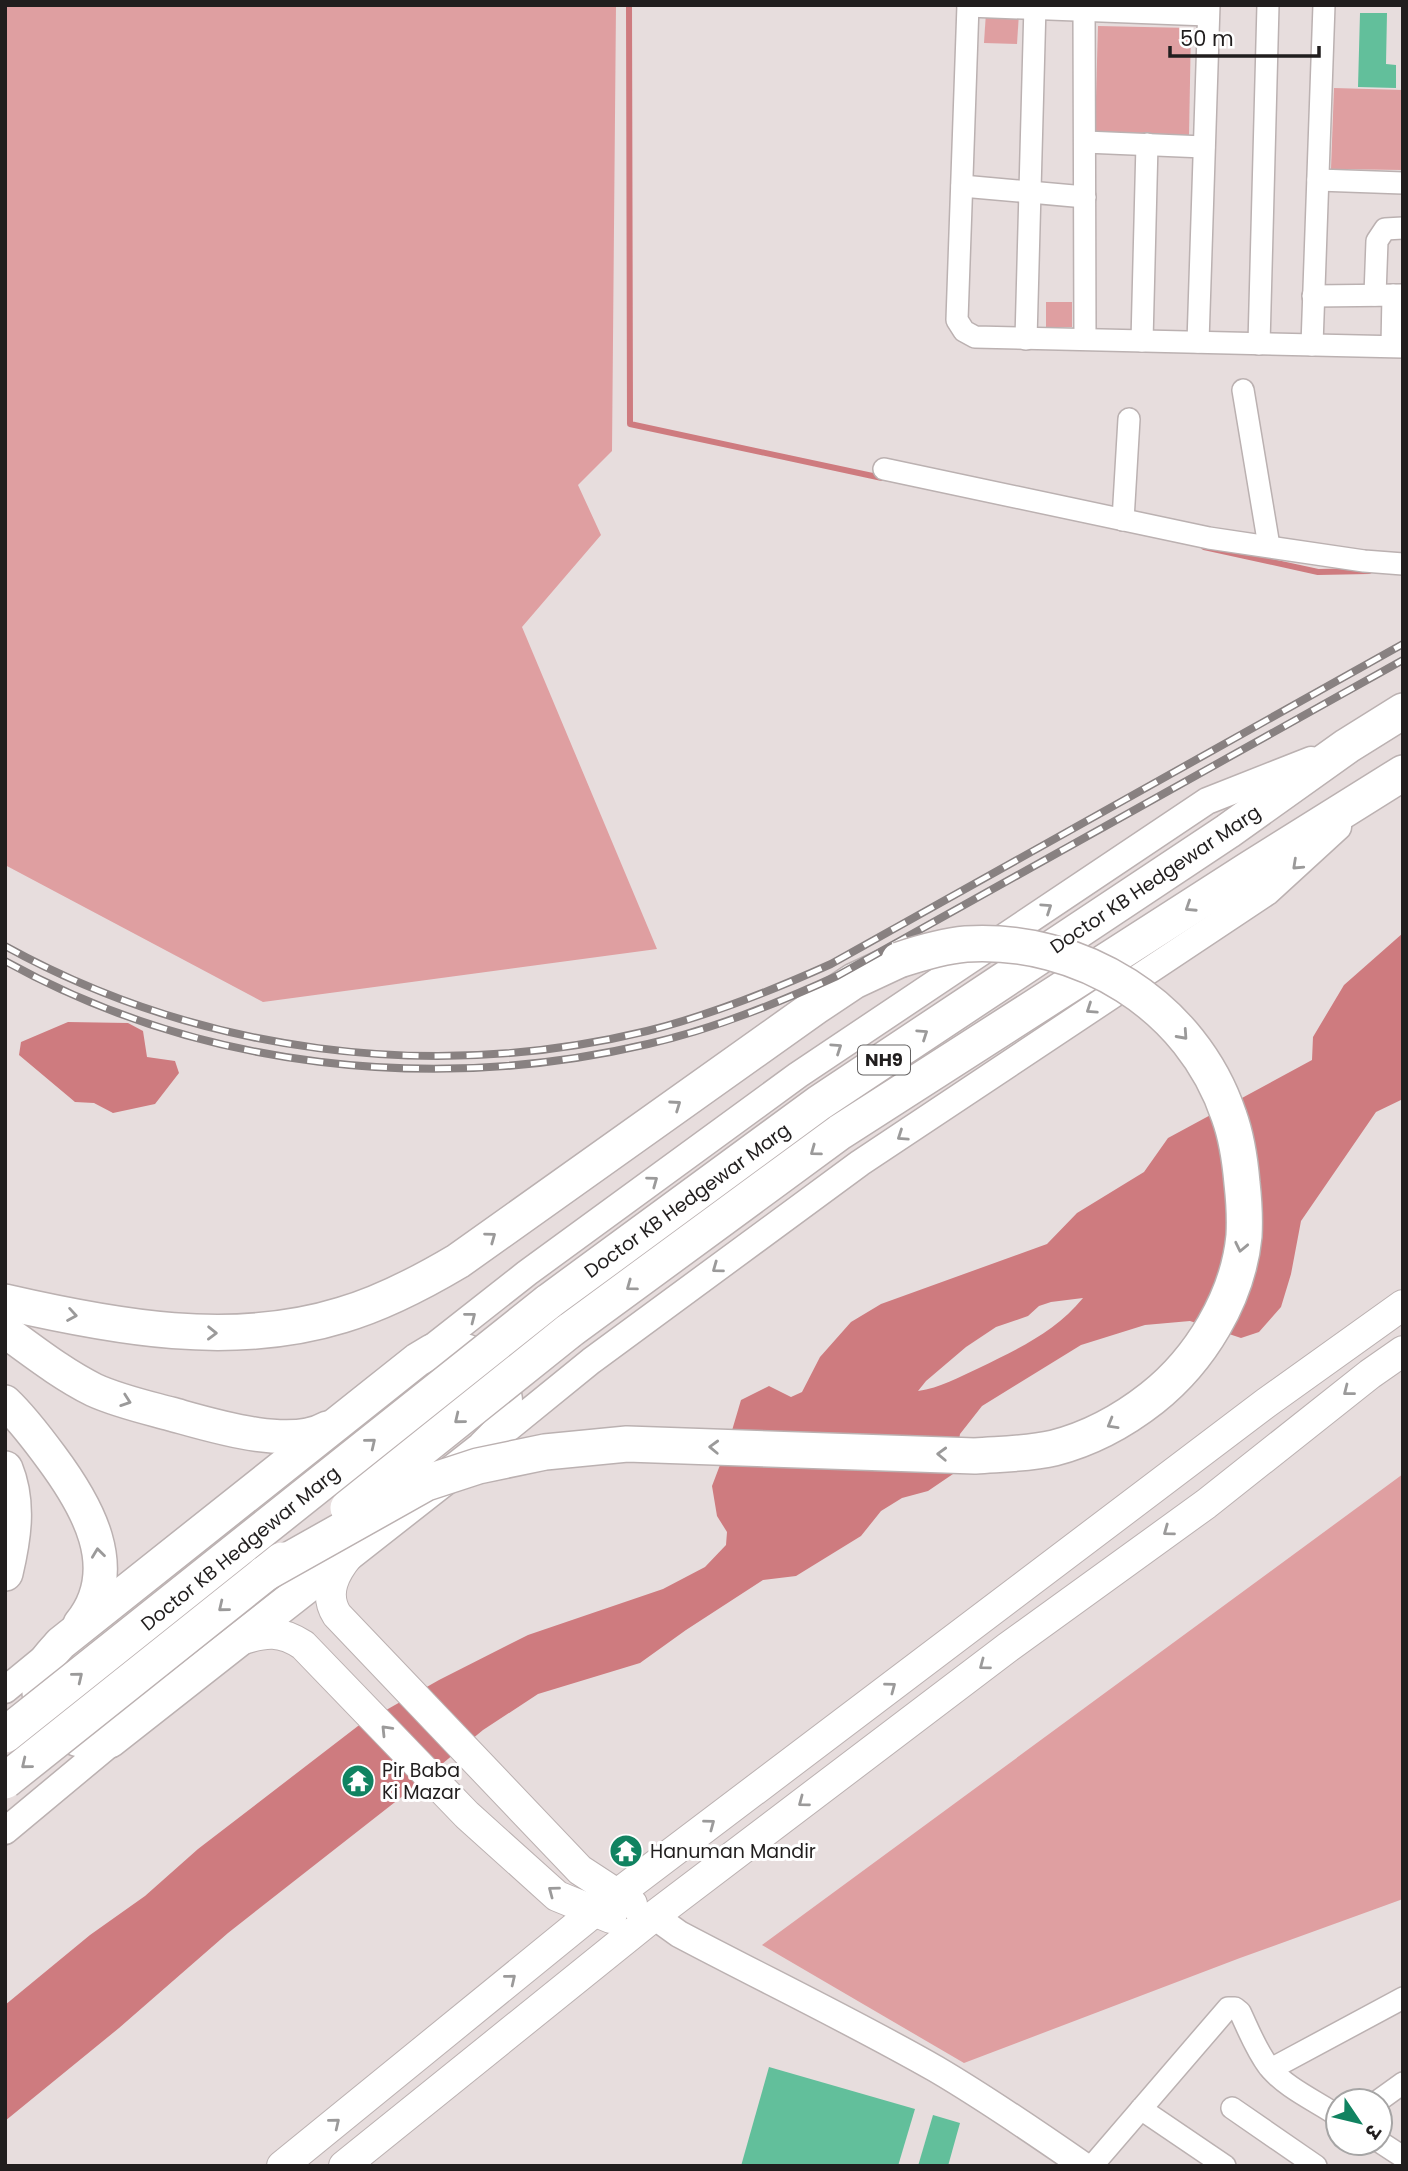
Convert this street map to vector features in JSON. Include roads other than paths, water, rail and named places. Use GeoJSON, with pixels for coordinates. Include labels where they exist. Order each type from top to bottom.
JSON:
{"type":"FeatureCollection","features":[{"type":"Feature","properties":{"kind":"highway","name":"Doctor KB Hedgewar Marg"},"geometry":{"type":"LineString","coordinates":[[5,1735],[548,1302],[819,1103],[1228,831],[1403,710]]}},
{"type":"Feature","properties":{"kind":"highway","name":"Doctor KB Hedgewar Marg"},"geometry":{"type":"LineString","coordinates":[[5,1781],[569,1331],[840,1132],[1393,779]]}},
{"type":"Feature","properties":{"kind":"highway"},"geometry":{"type":"LineString","coordinates":[[5,1302],[144,1327],[214,1333],[277,1329],[342,1316],[402,1292],[458,1261],[854,981],[899,960],[962,944],[1018,945],[1043,949],[1088,964],[1122,981],[1148,999],[1191,1044],[1219,1090],[1238,1150],[1244,1209],[1244,1238],[1223,1308],[1205,1343],[1174,1381],[1139,1408],[1097,1432],[1054,1448],[975,1456],[627,1444],[545,1452],[478,1466],[426,1483],[264,1574]]}},
{"type":"Feature","properties":{"kind":"highway"},"geometry":{"type":"LineString","coordinates":[[5,1469],[15,1510],[5,1573]]}},
{"type":"Feature","properties":{"kind":"main road"},"geometry":{"type":"LineString","coordinates":[[282,2166],[605,1903],[1255,1411],[1403,1306]]}},
{"type":"Feature","properties":{"kind":"main road"},"geometry":{"type":"LineString","coordinates":[[5,1331],[64,1373],[96,1391],[136,1405],[241,1432],[274,1436],[300,1435],[323,1430],[346,1417]]}},
{"type":"Feature","properties":{"kind":"main road"},"geometry":{"type":"LineString","coordinates":[[5,1402],[37,1438],[71,1484],[88,1515],[96,1537],[101,1573],[97,1592],[91,1608],[48,1658],[40,1673],[38,1692],[44,1712],[55,1727],[72,1738],[91,1743],[110,1741],[128,1729],[482,1449],[498,1432],[503,1422],[506,1404],[503,1387],[495,1371],[483,1359],[467,1350],[448,1348],[432,1351],[417,1360],[65,1640]]}},
{"type":"Feature","properties":{"kind":"main road"},"geometry":{"type":"LineString","coordinates":[[344,2166],[645,1923],[1007,1648],[1206,1504],[1403,1351]]}},
{"type":"Feature","properties":{"kind":"main road"},"geometry":{"type":"LineString","coordinates":[[301,1452],[360,1546]]}},
{"type":"Feature","properties":{"kind":"main road"},"geometry":{"type":"LineString","coordinates":[[360,1546],[334,1577],[331,1606],[353,1633],[580,1871],[605,1903]]}},
{"type":"Feature","properties":{"kind":"main road"},"geometry":{"type":"LineString","coordinates":[[120,1596],[187,1682]]}},
{"type":"Feature","properties":{"kind":"main road"},"geometry":{"type":"LineString","coordinates":[[240,1640],[261,1634],[289,1636],[320,1662],[467,1815],[557,1896],[605,1903],[645,1923]]}},
{"type":"Feature","properties":{"kind":"street"},"geometry":{"type":"LineString","coordinates":[[1259,344],[1268,5]]}},
{"type":"Feature","properties":{"kind":"street"},"geometry":{"type":"LineString","coordinates":[[1312,345],[1324,5]]}},
{"type":"Feature","properties":{"kind":"street"},"geometry":{"type":"LineString","coordinates":[[1198,342],[1208,10],[968,6],[957,320],[964,331],[975,337],[1259,344],[1397,346],[1390,295],[1377,241],[1385,229],[1403,228]]}},
{"type":"Feature","properties":{"kind":"street"},"geometry":{"type":"LineString","coordinates":[[1026,339],[1035,7]]}},
{"type":"Feature","properties":{"kind":"street"},"geometry":{"type":"LineString","coordinates":[[1084,8],[1085,339]]}},
{"type":"Feature","properties":{"kind":"street"},"geometry":{"type":"LineString","coordinates":[[1085,142],[1204,147]]}},
{"type":"Feature","properties":{"kind":"street"},"geometry":{"type":"LineString","coordinates":[[1142,341],[1147,144]]}},
{"type":"Feature","properties":{"kind":"street"},"geometry":{"type":"LineString","coordinates":[[1318,180],[1403,183]]}},
{"type":"Feature","properties":{"kind":"street"},"geometry":{"type":"LineString","coordinates":[[962,186],[1085,197]]}},
{"type":"Feature","properties":{"kind":"street"},"geometry":{"type":"LineString","coordinates":[[1313,296],[1390,295]]}},
{"type":"Feature","properties":{"kind":"street"},"geometry":{"type":"LineString","coordinates":[[1243,390],[1269,547]]}},
{"type":"Feature","properties":{"kind":"street"},"geometry":{"type":"LineString","coordinates":[[1123,520],[1129,419]]}},
{"type":"Feature","properties":{"kind":"street"},"geometry":{"type":"LineString","coordinates":[[884,469],[1209,538],[1364,561],[1403,564]]}},
{"type":"Feature","properties":{"kind":"street"},"geometry":{"type":"LineString","coordinates":[[417,1360],[527,1273],[797,1074],[1207,801],[1348,746]]}},
{"type":"Feature","properties":{"kind":"street"},"geometry":{"type":"LineString","coordinates":[[482,1449],[591,1361],[860,1163],[1267,892],[1393,779]]}},
{"type":"Feature","properties":{"kind":"street"},"geometry":{"type":"LineString","coordinates":[[5,1690],[65,1640]]}},
{"type":"Feature","properties":{"kind":"street"},"geometry":{"type":"LineString","coordinates":[[5,1831],[128,1729]]}},
{"type":"Feature","properties":{"kind":"street"},"geometry":{"type":"LineString","coordinates":[[645,1923],[679,1934],[938,2070],[1084,2166]]}},
{"type":"Feature","properties":{"kind":"street"},"geometry":{"type":"LineString","coordinates":[[1271,2069],[1403,1998]]}},
{"type":"Feature","properties":{"kind":"street"},"geometry":{"type":"LineString","coordinates":[[1092,2166],[1228,2008],[1235,2008],[1240,2012],[1258,2050],[1271,2069],[1291,2086],[1324,2107]]}},
{"type":"Feature","properties":{"kind":"street"},"geometry":{"type":"LineString","coordinates":[[1232,2108],[1316,2166]]}},
{"type":"Feature","properties":{"kind":"street"},"geometry":{"type":"LineString","coordinates":[[1141,2109],[1225,2166]]}},
{"type":"Feature","properties":{"kind":"waterway"},"geometry":{"type":"LineString","coordinates":[[629,5],[630,424],[882,478]]}},
{"type":"Feature","properties":{"kind":"waterway"},"geometry":{"type":"LineString","coordinates":[[1204,547],[1318,572],[1369,571]]}},
{"type":"Feature","properties":{"kind":"railway"},"geometry":{"type":"LineString","coordinates":[[5,946],[79,983],[157,1012],[237,1034],[318,1048],[401,1055],[483,1055],[566,1047],[647,1031],[740,1002],[831,964],[1403,644]]}},
{"type":"Feature","properties":{"kind":"railway"},"geometry":{"type":"LineString","coordinates":[[5,961],[80,998],[158,1027],[237,1048],[319,1062],[401,1068],[484,1067],[567,1059],[648,1044],[744,1015],[837,976],[1403,660]]}},
{"type":"Feature","properties":{"kind":"place","name":"Pir Baba Ki Mazar"},"geometry":{"type":"Point","coordinates":[358,1781]}},
{"type":"Feature","properties":{"kind":"place","name":"Hanuman Mandir"},"geometry":{"type":"Point","coordinates":[626,1851]}}]}
